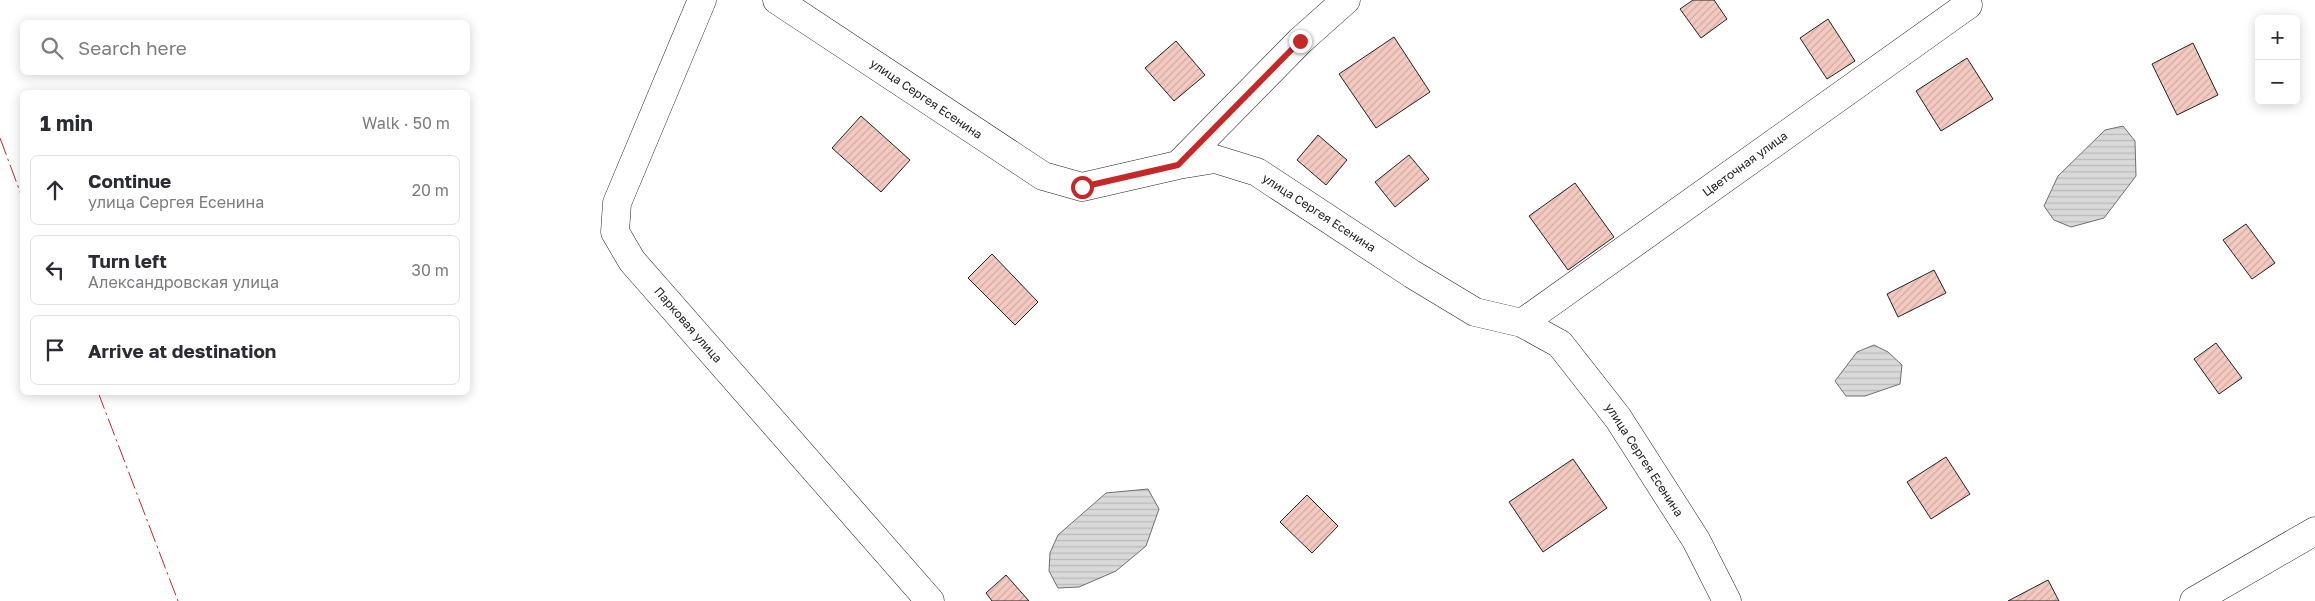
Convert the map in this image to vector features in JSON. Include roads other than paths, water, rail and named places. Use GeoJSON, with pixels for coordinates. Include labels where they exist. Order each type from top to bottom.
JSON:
{"type":"FeatureCollection","features":[{"type":"Feature","properties":{"kind":"street","name":"Парковая улица"},"geometry":{"type":"LineString","coordinates":[[702,0],[617,203],[616,232],[632,261],[930,601]]}},
{"type":"Feature","properties":{"kind":"street","name":"улица Сергея Есенина"},"geometry":{"type":"LineString","coordinates":[[776,0],[1043,176],[1082,187],[1178,165],[1215,159],[1257,172],[1412,274],[1475,312],[1522,323],[1560,344],[1618,418],[1696,540],[1727,601]]}},
{"type":"Feature","properties":{"kind":"street"},"geometry":{"type":"LineString","coordinates":[[1178,165],[1300,41],[1346,0]]}},
{"type":"Feature","properties":{"kind":"street","name":"Цветочная улица"},"geometry":{"type":"LineString","coordinates":[[1522,323],[1968,5]]}},
{"type":"Feature","properties":{"kind":"street"},"geometry":{"type":"LineString","coordinates":[[2194,601],[2315,531]]}}]}
